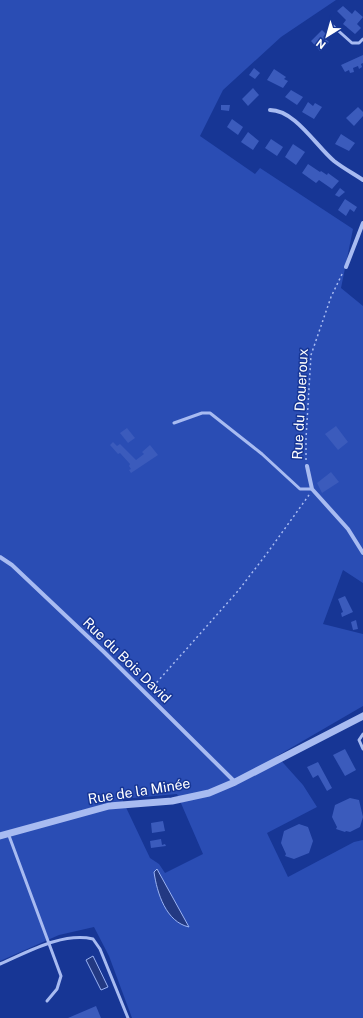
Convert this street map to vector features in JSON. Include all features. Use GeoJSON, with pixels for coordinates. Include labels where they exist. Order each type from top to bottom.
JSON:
{"type":"FeatureCollection","features":[{"type":"Feature","properties":{"kind":"street"},"geometry":{"type":"LineString","coordinates":[[270,110],[278,110],[301,125],[336,162],[363,180]]}},
{"type":"Feature","properties":{"kind":"street"},"geometry":{"type":"LineString","coordinates":[[346,267],[363,223]]}},
{"type":"Feature","properties":{"kind":"street","name":"Rue du Doueroux"},"geometry":{"type":"LineString","coordinates":[[307,466],[313,490]]}},
{"type":"Feature","properties":{"kind":"street"},"geometry":{"type":"LineString","coordinates":[[313,490],[348,529],[363,553]]}},
{"type":"Feature","properties":{"kind":"street","name":"Rue du Bois David"},"geometry":{"type":"LineString","coordinates":[[0,557],[12,565],[235,782]]}},
{"type":"Feature","properties":{"kind":"street","name":"Rue de la Minée"},"geometry":{"type":"LineString","coordinates":[[0,836],[109,806],[172,802],[209,793],[235,782],[363,716]]}},
{"type":"Feature","properties":{"kind":"lane"},"geometry":{"type":"LineString","coordinates":[[334,26],[352,43],[359,43],[363,39]]}},
{"type":"Feature","properties":{"kind":"lane"},"geometry":{"type":"LineString","coordinates":[[174,423],[202,413],[210,413],[262,454],[300,489],[313,490]]}},
{"type":"Feature","properties":{"kind":"lane"},"geometry":{"type":"LineString","coordinates":[[363,734],[359,740],[363,750]]}},
{"type":"Feature","properties":{"kind":"lane"},"geometry":{"type":"LineString","coordinates":[[8,833],[61,976],[57,989],[47,1001]]}},
{"type":"Feature","properties":{"kind":"lane"},"geometry":{"type":"LineString","coordinates":[[0,964],[50,943],[81,936],[93,939],[100,949],[128,1018]]}},
{"type":"Feature","properties":{"kind":"path","name":"Rue du Doueroux"},"geometry":{"type":"LineString","coordinates":[[307,466],[306,439],[311,355],[331,296],[346,267]]}},
{"type":"Feature","properties":{"kind":"path"},"geometry":{"type":"LineString","coordinates":[[146,694],[238,591],[268,552],[306,496],[313,490]]}},
{"type":"Feature","properties":{"kind":"shaded area"},"geometry":{"type":"Polygon","coordinates":[[[0,0],[336,0],[281,37],[223,90],[200,136],[255,174],[260,168],[353,229],[341,288],[363,306],[363,583],[343,570],[323,624],[363,634],[363,706],[277,756],[303,785],[317,807],[267,833],[288,877],[354,842],[363,840],[363,1018],[132,1018],[109,956],[94,927],[59,935],[0,961],[0,0]],[[177,794],[122,799],[150,858],[159,864],[165,873],[203,854],[177,794]]]}},
{"type":"Feature","properties":{"kind":"shaded area"},"geometry":{"type":"Polygon","coordinates":[[[157,869],[189,927],[174,919],[164,906],[155,880],[154,872],[157,869]]]}},
{"type":"Feature","properties":{"kind":"shaded area"},"geometry":{"type":"Polygon","coordinates":[[[93,956],[108,987],[101,990],[86,960],[93,956]]]}},
{"type":"Feature","properties":{"kind":"building"},"geometry":{"type":"Polygon","coordinates":[[[343,6],[352,14],[355,10],[363,17],[357,24],[361,28],[355,34],[343,24],[346,20],[337,11],[343,6]]]}},
{"type":"Feature","properties":{"kind":"building"},"geometry":{"type":"Polygon","coordinates":[[[322,30],[326,34],[323,37],[329,42],[320,51],[311,41],[322,30]]]}},
{"type":"Feature","properties":{"kind":"building"},"geometry":{"type":"Polygon","coordinates":[[[363,55],[363,63],[361,64],[362,67],[359,69],[358,66],[353,68],[354,72],[350,73],[349,70],[345,72],[341,65],[363,55]]]}},
{"type":"Feature","properties":{"kind":"building"},"geometry":{"type":"Polygon","coordinates":[[[254,68],[260,73],[255,79],[249,75],[254,68]]]}},
{"type":"Feature","properties":{"kind":"building"},"geometry":{"type":"Polygon","coordinates":[[[274,69],[286,77],[284,79],[288,81],[283,88],[267,80],[274,69]]]}},
{"type":"Feature","properties":{"kind":"building"},"geometry":{"type":"Polygon","coordinates":[[[253,88],[259,95],[248,106],[242,99],[253,88]]]}},
{"type":"Feature","properties":{"kind":"building"},"geometry":{"type":"Polygon","coordinates":[[[291,90],[303,97],[297,105],[285,97],[291,90]]]}},
{"type":"Feature","properties":{"kind":"building"},"geometry":{"type":"Polygon","coordinates":[[[308,102],[313,106],[315,103],[322,107],[314,119],[302,112],[308,102]]]}},
{"type":"Feature","properties":{"kind":"building"},"geometry":{"type":"Polygon","coordinates":[[[221,105],[230,105],[229,111],[221,110],[221,105]]]}},
{"type":"Feature","properties":{"kind":"building"},"geometry":{"type":"Polygon","coordinates":[[[358,107],[363,112],[363,116],[354,126],[346,118],[358,107]]]}},
{"type":"Feature","properties":{"kind":"building"},"geometry":{"type":"Polygon","coordinates":[[[232,119],[243,127],[238,135],[227,127],[232,119]]]}},
{"type":"Feature","properties":{"kind":"building"},"geometry":{"type":"Polygon","coordinates":[[[248,132],[259,141],[253,150],[241,142],[248,132]]]}},
{"type":"Feature","properties":{"kind":"building"},"geometry":{"type":"Polygon","coordinates":[[[341,134],[355,143],[349,151],[335,144],[341,134]]]}},
{"type":"Feature","properties":{"kind":"building"},"geometry":{"type":"Polygon","coordinates":[[[271,139],[283,147],[277,156],[265,148],[271,139]]]}},
{"type":"Feature","properties":{"kind":"building"},"geometry":{"type":"Polygon","coordinates":[[[293,144],[305,152],[296,165],[285,157],[293,144]]]}},
{"type":"Feature","properties":{"kind":"building"},"geometry":{"type":"Polygon","coordinates":[[[308,164],[320,172],[321,171],[327,175],[328,173],[339,181],[332,189],[319,180],[316,183],[302,173],[308,164]]]}},
{"type":"Feature","properties":{"kind":"building"},"geometry":{"type":"Polygon","coordinates":[[[340,188],[345,192],[339,197],[335,195],[340,188]]]}},
{"type":"Feature","properties":{"kind":"building"},"geometry":{"type":"Polygon","coordinates":[[[345,199],[357,207],[354,212],[350,209],[346,216],[338,210],[345,199]]]}},
{"type":"Feature","properties":{"kind":"building"},"geometry":{"type":"Polygon","coordinates":[[[336,426],[348,442],[338,450],[325,434],[336,426]]]}},
{"type":"Feature","properties":{"kind":"building"},"geometry":{"type":"Polygon","coordinates":[[[127,428],[135,438],[128,443],[120,433],[127,428]]]}},
{"type":"Feature","properties":{"kind":"building"},"geometry":{"type":"Polygon","coordinates":[[[113,442],[117,446],[120,444],[136,460],[144,454],[142,452],[150,445],[158,455],[131,473],[129,470],[131,469],[129,466],[130,464],[110,445],[113,442]]]}},
{"type":"Feature","properties":{"kind":"building"},"geometry":{"type":"Polygon","coordinates":[[[331,472],[339,482],[322,493],[317,483],[331,472]]]}},
{"type":"Feature","properties":{"kind":"building"},"geometry":{"type":"Polygon","coordinates":[[[345,596],[353,612],[342,617],[341,613],[343,612],[338,599],[345,596]]]}},
{"type":"Feature","properties":{"kind":"building"},"geometry":{"type":"Polygon","coordinates":[[[356,620],[358,629],[353,630],[351,622],[356,620]]]}},
{"type":"Feature","properties":{"kind":"building"},"geometry":{"type":"Polygon","coordinates":[[[345,749],[356,770],[345,776],[333,755],[345,749]]]}},
{"type":"Feature","properties":{"kind":"building"},"geometry":{"type":"Polygon","coordinates":[[[318,762],[332,788],[327,791],[318,775],[313,778],[307,767],[318,762]]]}},
{"type":"Feature","properties":{"kind":"building"},"geometry":{"type":"Polygon","coordinates":[[[350,798],[359,800],[363,817],[360,827],[350,832],[345,832],[336,829],[337,827],[332,817],[335,805],[350,798]]]}},
{"type":"Feature","properties":{"kind":"building"},"geometry":{"type":"Polygon","coordinates":[[[163,821],[165,831],[152,833],[151,823],[163,821]]]}},
{"type":"Feature","properties":{"kind":"building"},"geometry":{"type":"Polygon","coordinates":[[[299,824],[308,827],[313,841],[309,853],[294,859],[285,856],[286,854],[281,843],[284,831],[299,824]]]}},
{"type":"Feature","properties":{"kind":"building"},"geometry":{"type":"Polygon","coordinates":[[[161,839],[162,845],[165,844],[166,846],[151,848],[150,841],[161,839]]]}},
{"type":"Feature","properties":{"kind":"building"},"geometry":{"type":"Polygon","coordinates":[[[96,1006],[101,1018],[68,1018],[96,1006]]]}}]}
